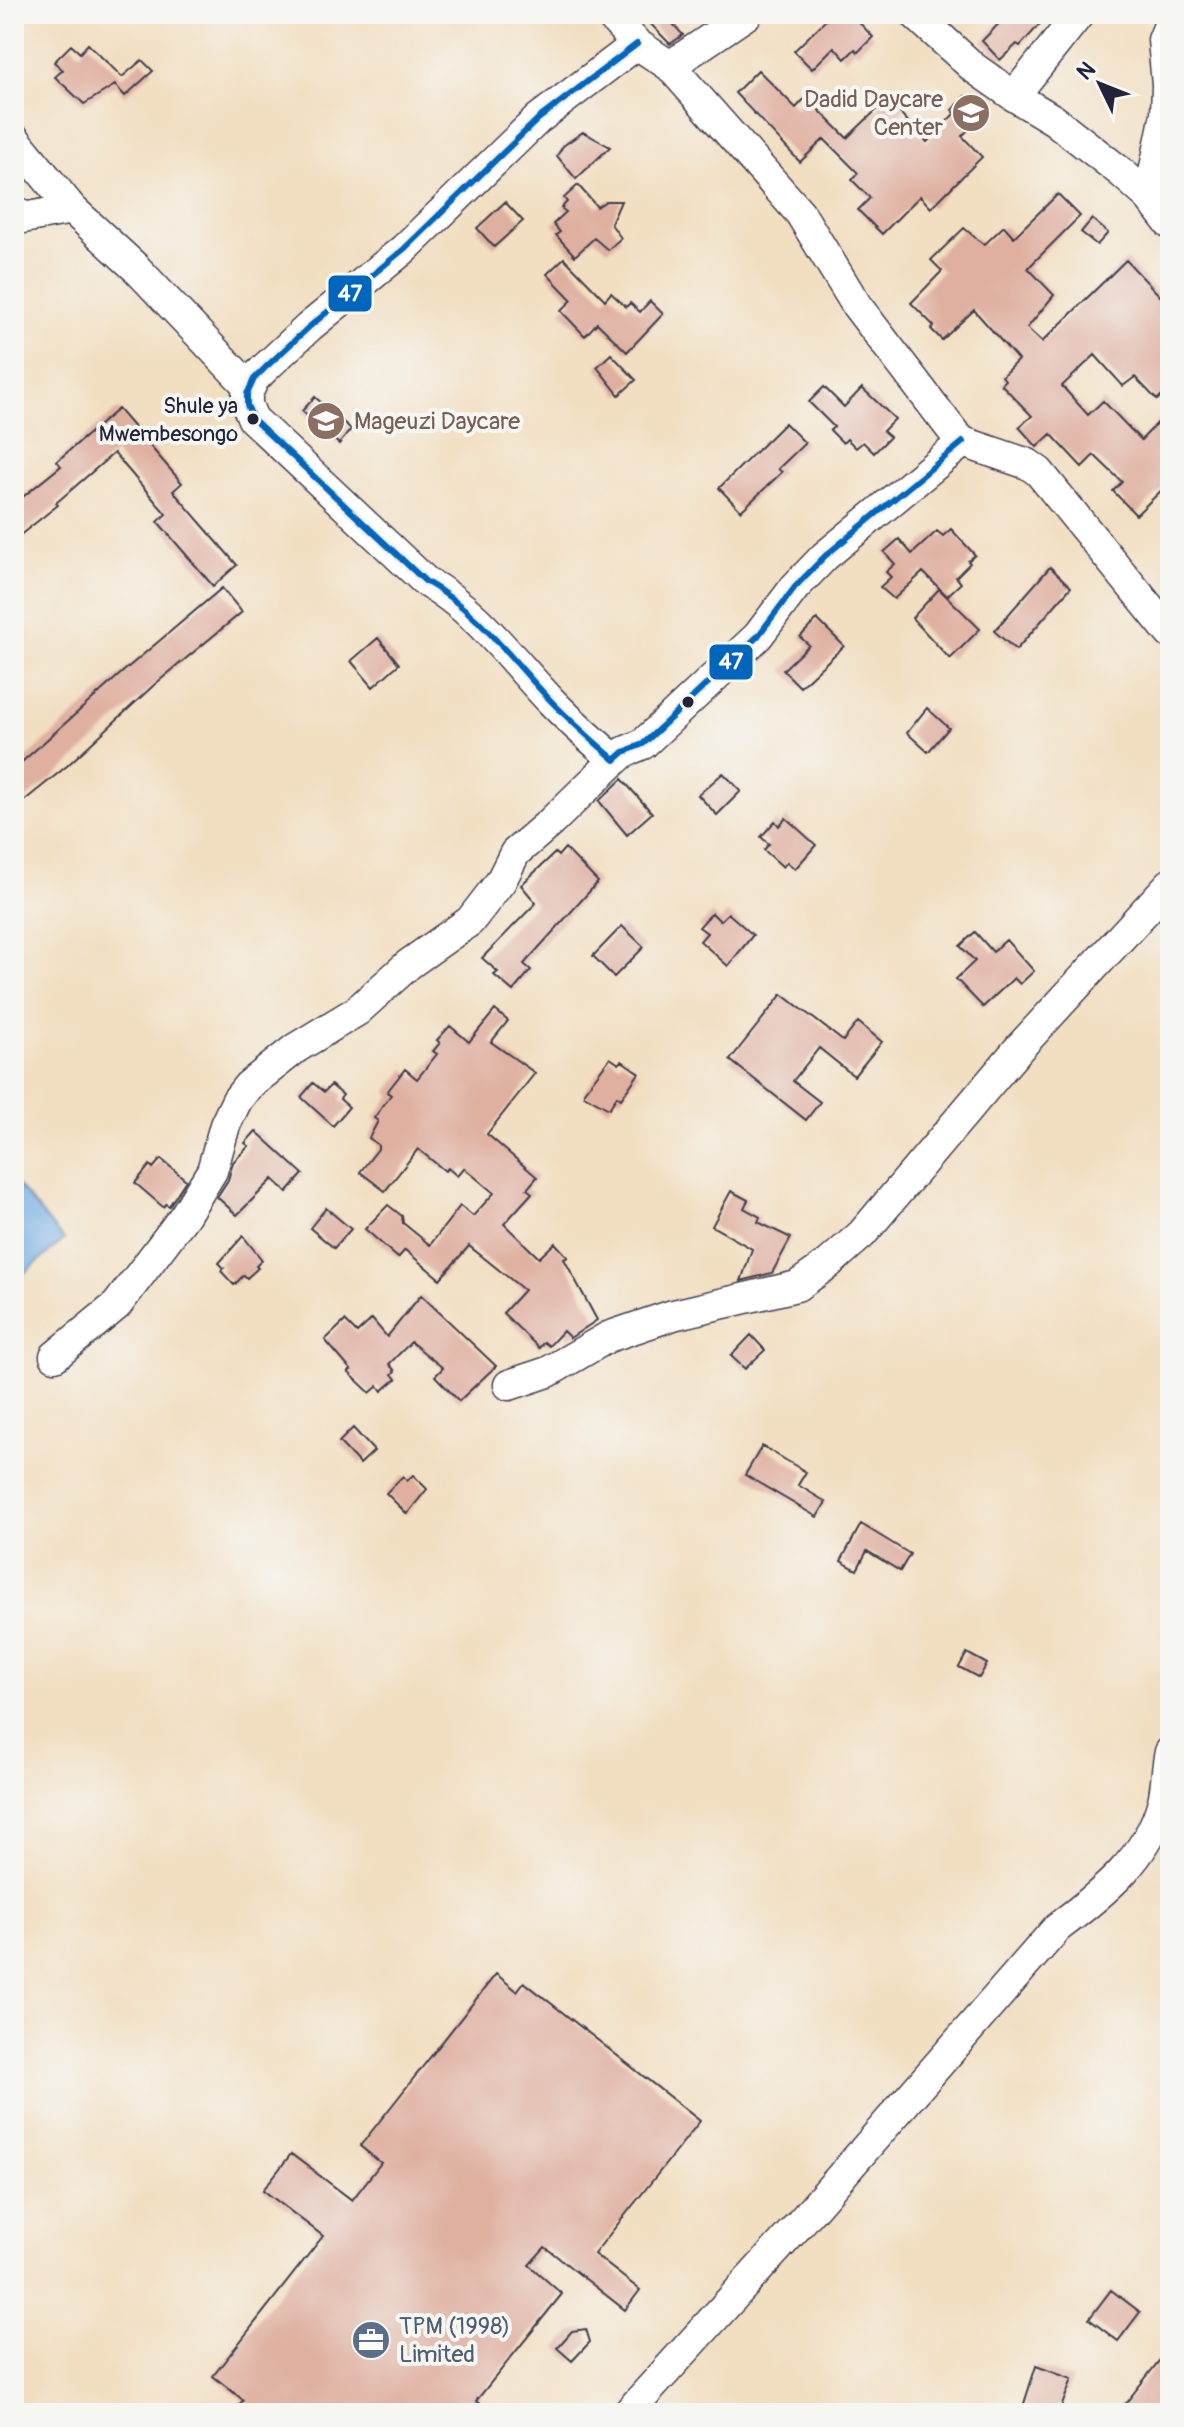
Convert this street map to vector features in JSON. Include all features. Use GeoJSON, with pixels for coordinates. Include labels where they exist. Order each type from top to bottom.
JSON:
{"type":"FeatureCollection","features":[{"type":"Feature","properties":{"kind":"street"},"geometry":{"type":"LineString","coordinates":[[609,14],[637,44],[670,66],[800,213],[857,306],[945,424],[963,442],[1028,464],[1039,472],[1164,612]]}},
{"type":"Feature","properties":{"kind":"street"},"geometry":{"type":"LineString","coordinates":[[670,66],[747,14]]}},
{"type":"Feature","properties":{"kind":"street"},"geometry":{"type":"LineString","coordinates":[[915,14],[974,68],[1054,120],[1161,207]]}},
{"type":"Feature","properties":{"kind":"street"},"geometry":{"type":"LineString","coordinates":[[1014,96],[1079,14]]}},
{"type":"Feature","properties":{"kind":"street"},"geometry":{"type":"LineString","coordinates":[[1161,207],[1167,85],[1163,40],[1170,23]]}},
{"type":"Feature","properties":{"kind":"street"},"geometry":{"type":"LineString","coordinates":[[615,760],[550,701],[477,618],[425,581],[367,523],[263,430],[253,419],[247,405],[249,387],[309,327],[404,249],[538,119],[637,44]]}},
{"type":"Feature","properties":{"kind":"street"},"geometry":{"type":"LineString","coordinates":[[14,138],[72,209],[136,268],[249,387]]}},
{"type":"Feature","properties":{"kind":"street"},"geometry":{"type":"LineString","coordinates":[[17,218],[72,209]]}},
{"type":"Feature","properties":{"kind":"street"},"geometry":{"type":"LineString","coordinates":[[55,1356],[117,1305],[185,1215],[212,1171],[225,1125],[248,1086],[296,1048],[357,1011],[409,964],[470,921],[501,881],[515,853],[624,752],[643,744],[749,645],[795,587],[825,556],[963,442]]}},
{"type":"Feature","properties":{"kind":"street"},"geometry":{"type":"LineString","coordinates":[[509,1385],[548,1372],[608,1337],[673,1315],[797,1286],[828,1264],[862,1234],[1021,1046],[1170,884]]}},
{"type":"Feature","properties":{"kind":"street"},"geometry":{"type":"LineString","coordinates":[[628,2413],[796,2228],[1058,1927],[1120,1876],[1140,1851],[1156,1823],[1164,1800],[1170,1752]]}},
{"type":"Feature","properties":{"kind":"water"},"geometry":{"type":"Polygon","coordinates":[[[14,1181],[64,1240],[14,1282],[14,1181]]]}},
{"type":"Feature","properties":{"kind":"building"},"geometry":{"type":"Polygon","coordinates":[[[641,14],[664,14],[683,35],[670,44],[641,14]]]}},
{"type":"Feature","properties":{"kind":"building"},"geometry":{"type":"Polygon","coordinates":[[[832,14],[851,14],[873,37],[858,52],[855,49],[845,59],[834,47],[812,69],[794,51],[832,14]]]}},
{"type":"Feature","properties":{"kind":"building"},"geometry":{"type":"Polygon","coordinates":[[[1008,14],[1049,14],[1020,46],[1017,44],[1000,60],[982,41],[1008,14]]]}},
{"type":"Feature","properties":{"kind":"building"},"geometry":{"type":"Polygon","coordinates":[[[88,44],[122,77],[142,60],[153,71],[125,96],[115,85],[84,104],[55,77],[63,70],[54,62],[71,45],[80,53],[88,44]]]}},
{"type":"Feature","properties":{"kind":"building"},"geometry":{"type":"Polygon","coordinates":[[[758,70],[796,108],[806,97],[847,138],[892,95],[905,108],[900,113],[927,142],[955,113],[952,110],[965,96],[983,115],[962,136],[982,157],[931,208],[920,196],[882,234],[858,210],[870,198],[852,180],[858,173],[824,139],[800,162],[735,93],[758,70]]]}},
{"type":"Feature","properties":{"kind":"building"},"geometry":{"type":"Polygon","coordinates":[[[583,132],[610,147],[576,179],[557,156],[563,146],[583,132]]]}},
{"type":"Feature","properties":{"kind":"building"},"geometry":{"type":"Polygon","coordinates":[[[578,185],[597,207],[606,201],[621,201],[611,224],[621,238],[608,250],[594,238],[575,256],[556,235],[560,232],[553,224],[566,212],[561,208],[567,202],[564,198],[578,185]]]}},
{"type":"Feature","properties":{"kind":"building"},"geometry":{"type":"Polygon","coordinates":[[[1058,194],[1080,216],[1028,268],[1054,295],[1027,328],[1042,342],[1126,260],[1160,296],[1170,285],[1170,387],[1157,400],[1135,377],[1123,386],[1095,355],[1062,386],[1088,415],[1103,401],[1141,440],[1170,410],[1170,482],[1136,515],[1113,491],[1122,482],[1094,455],[1082,467],[1051,434],[1037,447],[1019,427],[1032,416],[1001,384],[1005,380],[1002,376],[1018,360],[974,310],[942,340],[931,329],[934,326],[911,303],[942,271],[931,260],[964,228],[984,245],[1004,226],[1014,237],[1058,194]]]}},
{"type":"Feature","properties":{"kind":"building"},"geometry":{"type":"Polygon","coordinates":[[[505,202],[523,221],[494,247],[477,228],[505,202]]]}},
{"type":"Feature","properties":{"kind":"building"},"geometry":{"type":"Polygon","coordinates":[[[1092,219],[1108,233],[1097,245],[1081,232],[1092,219]]]}},
{"type":"Feature","properties":{"kind":"building"},"geometry":{"type":"Polygon","coordinates":[[[564,258],[605,300],[611,293],[626,307],[630,303],[640,312],[650,301],[663,314],[627,352],[597,323],[585,336],[561,311],[572,300],[547,274],[564,258]]]}},
{"type":"Feature","properties":{"kind":"building"},"geometry":{"type":"Polygon","coordinates":[[[611,354],[636,380],[619,395],[597,367],[611,354]]]}},
{"type":"Feature","properties":{"kind":"building"},"geometry":{"type":"Polygon","coordinates":[[[824,387],[844,407],[862,388],[895,419],[883,431],[890,437],[874,453],[863,442],[856,448],[847,439],[843,443],[830,430],[834,427],[809,402],[824,387]]]}},
{"type":"Feature","properties":{"kind":"building"},"geometry":{"type":"Polygon","coordinates":[[[315,397],[351,429],[339,444],[302,411],[315,397]]]}},
{"type":"Feature","properties":{"kind":"building"},"geometry":{"type":"Polygon","coordinates":[[[118,409],[182,483],[173,491],[237,565],[213,586],[158,522],[166,514],[114,453],[56,503],[58,505],[14,540],[14,504],[61,466],[57,461],[118,409]]]}},
{"type":"Feature","properties":{"kind":"building"},"geometry":{"type":"Polygon","coordinates":[[[785,423],[805,443],[778,469],[782,472],[741,511],[719,488],[785,423]]]}},
{"type":"Feature","properties":{"kind":"building"},"geometry":{"type":"Polygon","coordinates":[[[951,529],[975,555],[956,577],[961,583],[947,596],[923,572],[894,599],[880,587],[891,577],[886,572],[895,564],[884,552],[899,539],[912,554],[937,531],[943,536],[951,529]]]}},
{"type":"Feature","properties":{"kind":"building"},"geometry":{"type":"Polygon","coordinates":[[[1050,567],[1071,587],[1016,650],[994,631],[1050,567]]]}},
{"type":"Feature","properties":{"kind":"building"},"geometry":{"type":"Polygon","coordinates":[[[222,588],[242,612],[14,809],[14,769],[222,588]]]}},
{"type":"Feature","properties":{"kind":"building"},"geometry":{"type":"Polygon","coordinates":[[[939,589],[980,629],[950,659],[912,618],[939,589]]]}},
{"type":"Feature","properties":{"kind":"building"},"geometry":{"type":"Polygon","coordinates":[[[817,619],[844,646],[800,687],[783,670],[809,645],[800,637],[817,619]]]}},
{"type":"Feature","properties":{"kind":"building"},"geometry":{"type":"Polygon","coordinates":[[[378,638],[399,664],[373,687],[351,661],[378,638]]]}},
{"type":"Feature","properties":{"kind":"building"},"geometry":{"type":"Polygon","coordinates":[[[927,708],[949,728],[928,752],[907,733],[927,708]]]}},
{"type":"Feature","properties":{"kind":"building"},"geometry":{"type":"Polygon","coordinates":[[[723,773],[741,791],[717,815],[698,795],[723,773]]]}},
{"type":"Feature","properties":{"kind":"building"},"geometry":{"type":"Polygon","coordinates":[[[622,779],[652,813],[627,835],[599,801],[622,779]]]}},
{"type":"Feature","properties":{"kind":"building"},"geometry":{"type":"Polygon","coordinates":[[[786,818],[816,845],[795,869],[787,862],[783,867],[764,850],[769,844],[761,837],[775,821],[779,826],[786,818]]]}},
{"type":"Feature","properties":{"kind":"building"},"geometry":{"type":"Polygon","coordinates":[[[565,848],[598,882],[524,964],[531,970],[513,991],[494,975],[498,972],[482,958],[536,903],[521,885],[555,853],[558,856],[565,848]]]}},
{"type":"Feature","properties":{"kind":"building"},"geometry":{"type":"Polygon","coordinates":[[[712,913],[720,921],[728,913],[753,935],[728,966],[700,941],[707,933],[699,927],[712,913]]]}},
{"type":"Feature","properties":{"kind":"building"},"geometry":{"type":"Polygon","coordinates":[[[622,926],[644,947],[614,977],[593,956],[622,926]]]}},
{"type":"Feature","properties":{"kind":"building"},"geometry":{"type":"Polygon","coordinates":[[[975,932],[993,952],[1006,940],[1034,971],[1020,984],[1014,978],[983,1007],[956,979],[975,961],[960,946],[975,932]]]}},
{"type":"Feature","properties":{"kind":"building"},"geometry":{"type":"Polygon","coordinates":[[[782,994],[843,1041],[858,1022],[882,1042],[854,1076],[819,1048],[793,1081],[820,1102],[806,1120],[730,1060],[782,994]]]}},
{"type":"Feature","properties":{"kind":"building"},"geometry":{"type":"Polygon","coordinates":[[[495,1010],[508,1021],[491,1042],[535,1073],[487,1134],[537,1177],[527,1189],[532,1193],[504,1224],[539,1258],[555,1243],[568,1257],[564,1259],[597,1320],[570,1338],[563,1331],[549,1346],[544,1342],[539,1348],[503,1313],[524,1290],[469,1246],[440,1279],[405,1250],[398,1258],[365,1229],[388,1205],[402,1216],[403,1223],[430,1245],[460,1206],[473,1216],[494,1193],[464,1168],[457,1176],[448,1168],[445,1171],[418,1149],[385,1191],[360,1172],[378,1149],[378,1145],[369,1138],[378,1121],[374,1118],[391,1095],[387,1092],[405,1069],[417,1079],[437,1054],[433,1051],[440,1043],[437,1040],[450,1026],[469,1042],[495,1010]]]}},
{"type":"Feature","properties":{"kind":"building"},"geometry":{"type":"Polygon","coordinates":[[[610,1058],[619,1064],[622,1061],[639,1073],[621,1099],[617,1096],[609,1109],[584,1095],[584,1092],[610,1058]]]}},
{"type":"Feature","properties":{"kind":"building"},"geometry":{"type":"Polygon","coordinates":[[[313,1083],[324,1092],[331,1085],[343,1095],[340,1099],[349,1107],[333,1126],[301,1097],[313,1083]]]}},
{"type":"Feature","properties":{"kind":"building"},"geometry":{"type":"Polygon","coordinates":[[[256,1131],[303,1174],[287,1192],[273,1179],[237,1215],[217,1197],[228,1180],[233,1162],[249,1146],[245,1143],[256,1131]]]}},
{"type":"Feature","properties":{"kind":"building"},"geometry":{"type":"Polygon","coordinates":[[[161,1159],[186,1180],[169,1206],[166,1204],[163,1207],[135,1183],[150,1165],[153,1168],[161,1159]]]}},
{"type":"Feature","properties":{"kind":"building"},"geometry":{"type":"Polygon","coordinates":[[[731,1191],[748,1200],[744,1208],[760,1217],[758,1222],[791,1238],[772,1273],[741,1281],[752,1249],[712,1226],[731,1191]]]}},
{"type":"Feature","properties":{"kind":"building"},"geometry":{"type":"Polygon","coordinates":[[[326,1208],[351,1229],[334,1248],[310,1228],[326,1208]]]}},
{"type":"Feature","properties":{"kind":"building"},"geometry":{"type":"Polygon","coordinates":[[[243,1236],[262,1260],[247,1278],[244,1275],[234,1285],[221,1271],[224,1268],[219,1263],[243,1236]]]}},
{"type":"Feature","properties":{"kind":"building"},"geometry":{"type":"Polygon","coordinates":[[[421,1295],[496,1366],[459,1401],[435,1376],[443,1368],[411,1342],[389,1364],[395,1371],[392,1374],[396,1379],[382,1391],[378,1386],[370,1393],[348,1372],[351,1370],[325,1340],[345,1321],[357,1333],[372,1319],[387,1337],[421,1295]]]}},
{"type":"Feature","properties":{"kind":"building"},"geometry":{"type":"Polygon","coordinates":[[[751,1335],[765,1350],[745,1369],[731,1356],[751,1335]]]}},
{"type":"Feature","properties":{"kind":"building"},"geometry":{"type":"Polygon","coordinates":[[[353,1428],[374,1451],[360,1464],[339,1442],[353,1428]]]}},
{"type":"Feature","properties":{"kind":"building"},"geometry":{"type":"Polygon","coordinates":[[[762,1446],[806,1472],[798,1485],[826,1502],[817,1517],[745,1475],[762,1446]]]}},
{"type":"Feature","properties":{"kind":"building"},"geometry":{"type":"Polygon","coordinates":[[[413,1475],[427,1489],[407,1514],[386,1493],[403,1476],[407,1481],[413,1475]]]}},
{"type":"Feature","properties":{"kind":"building"},"geometry":{"type":"Polygon","coordinates":[[[861,1524],[910,1554],[900,1571],[867,1551],[857,1570],[841,1561],[861,1524]]]}},
{"type":"Feature","properties":{"kind":"building"},"geometry":{"type":"Polygon","coordinates":[[[967,1653],[987,1664],[979,1678],[959,1667],[967,1653]]]}},
{"type":"Feature","properties":{"kind":"building"},"geometry":{"type":"Polygon","coordinates":[[[496,1974],[517,1991],[524,1982],[700,2121],[594,2254],[640,2290],[625,2310],[545,2247],[529,2265],[562,2294],[476,2401],[491,2413],[233,2413],[243,2400],[213,2376],[323,2236],[263,2190],[291,2154],[352,2200],[381,2163],[360,2146],[496,1974]]]}},
{"type":"Feature","properties":{"kind":"building"},"geometry":{"type":"Polygon","coordinates":[[[1111,2290],[1140,2312],[1118,2341],[1089,2319],[1111,2290]]]}},
{"type":"Feature","properties":{"kind":"building"},"geometry":{"type":"Polygon","coordinates":[[[586,2329],[590,2342],[572,2361],[557,2348],[572,2331],[586,2329]]]}},
{"type":"Feature","properties":{"kind":"building"},"geometry":{"type":"Polygon","coordinates":[[[1170,2347],[1170,2413],[1118,2413],[1170,2347]]]}},
{"type":"Feature","properties":{"kind":"building"},"geometry":{"type":"Polygon","coordinates":[[[1036,2366],[1072,2379],[1059,2413],[1021,2413],[1036,2366]]]}},
{"type":"Feature","properties":{"kind":"transit line","name":"47"},"geometry":{"type":"LineString","coordinates":[[637,44],[538,119],[404,249],[309,327],[266,367],[254,379],[247,394],[247,405],[253,419],[425,581],[477,621],[559,709],[615,760],[624,752],[643,744],[758,636],[795,587],[825,556],[963,442]]}},
{"type":"Feature","properties":{"kind":"place","name":"Dadid Daycare Center"},"geometry":{"type":"Point","coordinates":[971,113]}},
{"type":"Feature","properties":{"kind":"place","name":"Shule ya Mwembesongo"},"geometry":{"type":"Point","coordinates":[253,419]}},
{"type":"Feature","properties":{"kind":"place","name":"Mageuzi Daycare"},"geometry":{"type":"Point","coordinates":[326,421]}},
{"type":"Feature","properties":{"kind":"place","name":"TPM (1998) Limited"},"geometry":{"type":"Point","coordinates":[371,2340]}}]}
